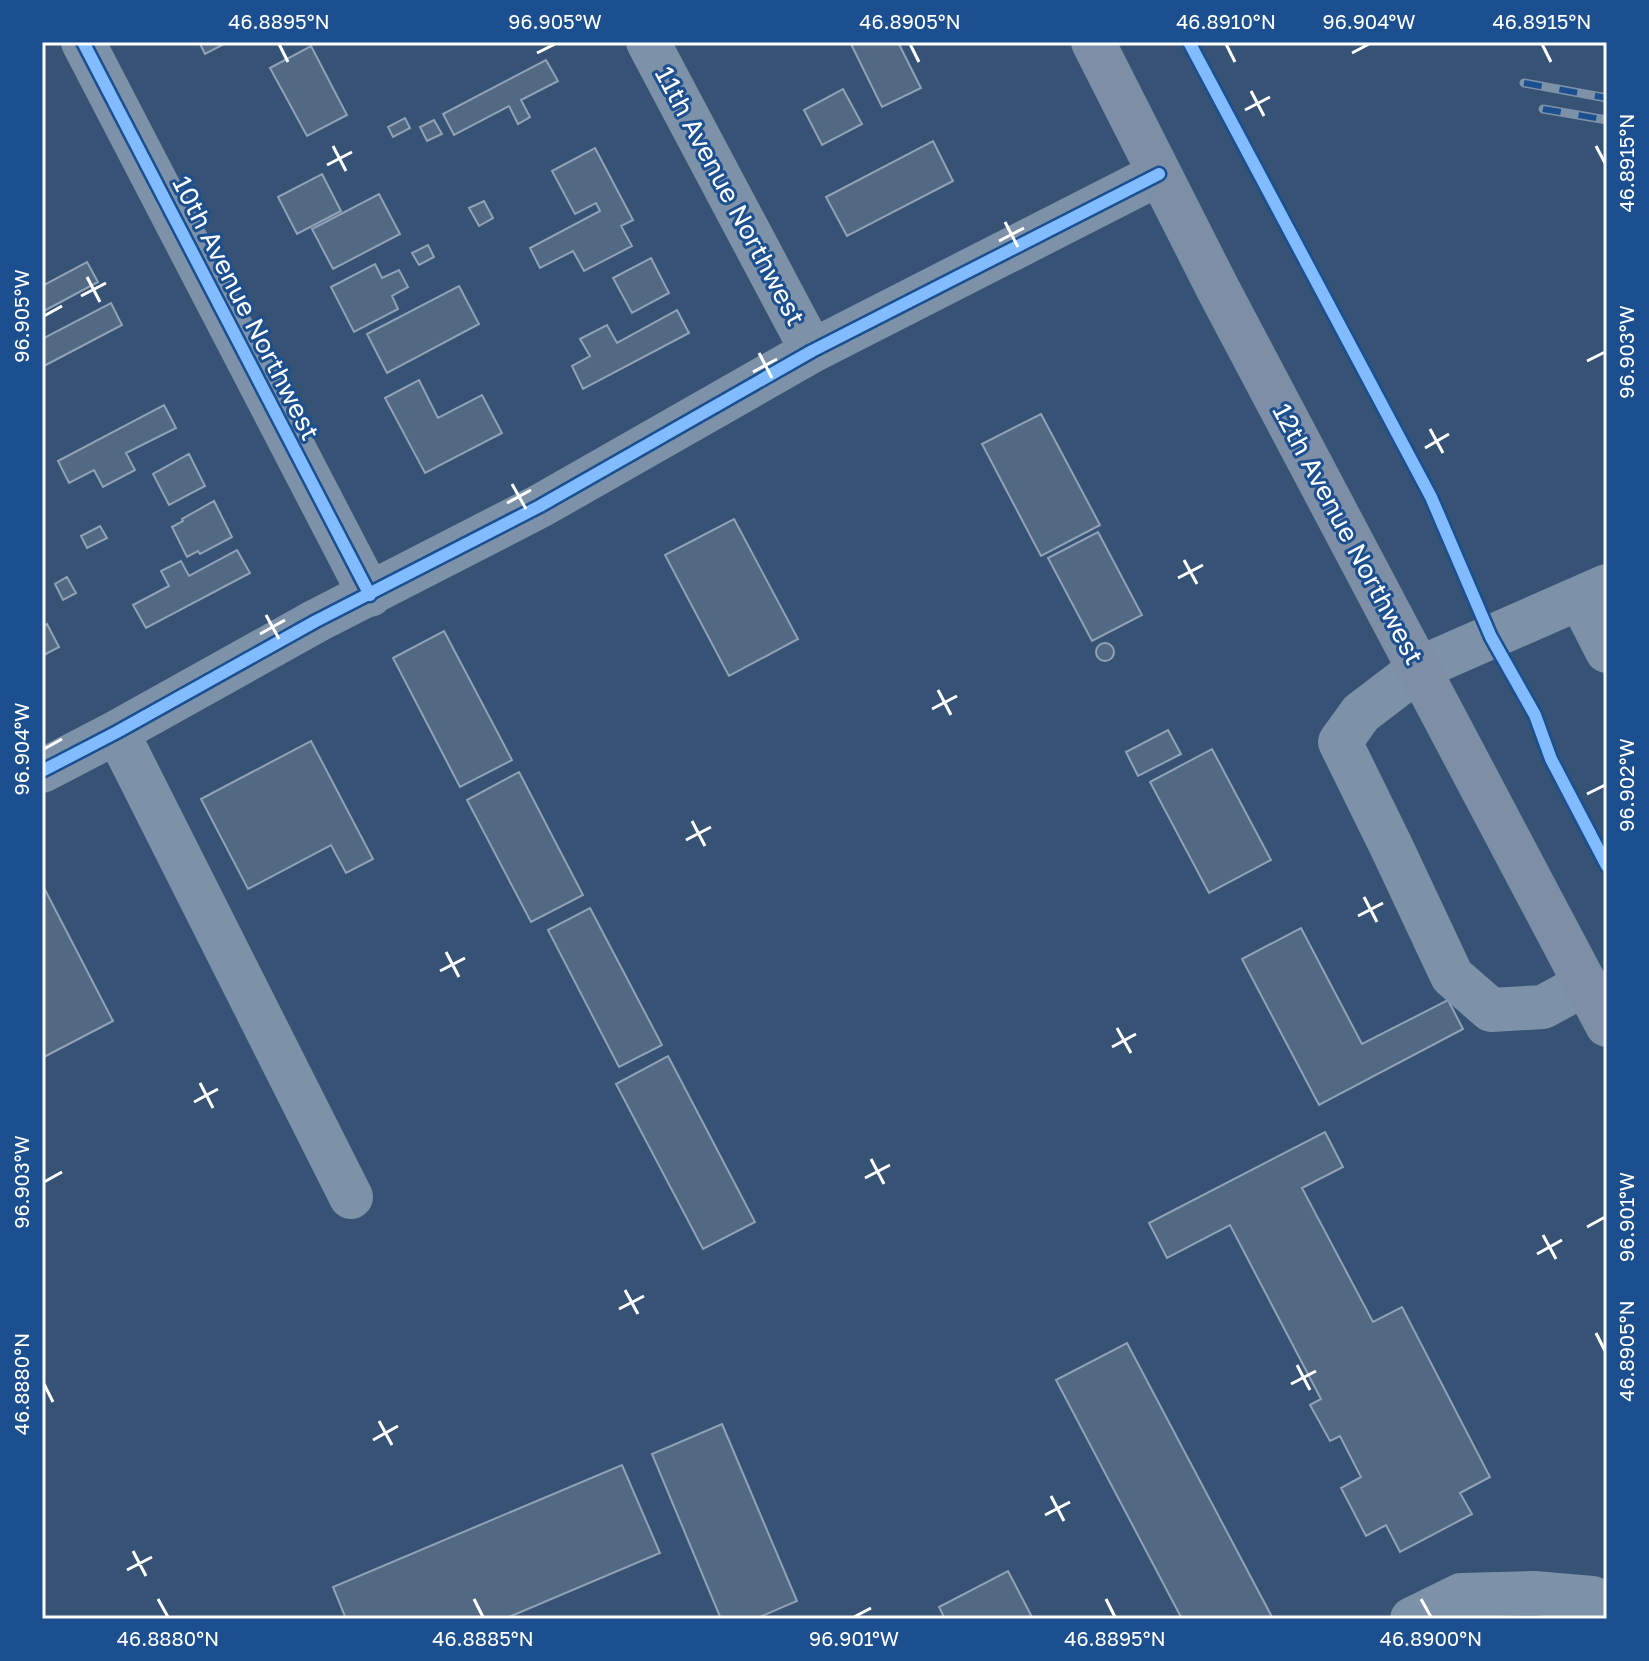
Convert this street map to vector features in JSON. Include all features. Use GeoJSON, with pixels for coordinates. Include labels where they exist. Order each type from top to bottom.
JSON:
{"type":"FeatureCollection","features":[{"type":"Feature","properties":{"kind":"main road","name":"12th Avenue Northwest"},"geometry":{"type":"LineString","coordinates":[[1093,42],[1159,174],[1607,1025]]}},
{"type":"Feature","properties":{"kind":"street","name":"10th Avenue Northwest"},"geometry":{"type":"LineString","coordinates":[[83,42],[370,595]]}},
{"type":"Feature","properties":{"kind":"street","name":"11th Avenue Northwest"},"geometry":{"type":"LineString","coordinates":[[648,42],[812,351]]}},
{"type":"Feature","properties":{"kind":"street"},"geometry":{"type":"LineString","coordinates":[[42,771],[316,621],[540,506],[812,351],[1159,174]]}},
{"type":"Feature","properties":{"kind":"street"},"geometry":{"type":"LineString","coordinates":[[1585,984],[1543,1007],[1491,1010],[1452,976],[1340,742],[1361,713],[1420,668],[1594,592],[1607,651]]}},
{"type":"Feature","properties":{"kind":"street"},"geometry":{"type":"LineString","coordinates":[[117,732],[351,1197]]}},
{"type":"Feature","properties":{"kind":"street"},"geometry":{"type":"LineString","coordinates":[[1412,1619],[1461,1595],[1534,1593],[1592,1598],[1604,1619]]}},
{"type":"Feature","properties":{"kind":"building"},"geometry":{"type":"Polygon","coordinates":[[[199,42],[228,42],[205,54],[199,42]]]}},
{"type":"Feature","properties":{"kind":"building"},"geometry":{"type":"Polygon","coordinates":[[[850,42],[898,42],[921,88],[882,107],[850,42]]]}},
{"type":"Feature","properties":{"kind":"building"},"geometry":{"type":"Polygon","coordinates":[[[311,46],[347,115],[307,136],[270,68],[311,46]]]}},
{"type":"Feature","properties":{"kind":"building"},"geometry":{"type":"Polygon","coordinates":[[[546,60],[558,81],[521,100],[530,117],[518,124],[509,106],[454,135],[443,114],[546,60]]]}},
{"type":"Feature","properties":{"kind":"building"},"geometry":{"type":"Polygon","coordinates":[[[843,89],[862,124],[822,145],[804,110],[843,89]]]}},
{"type":"Feature","properties":{"kind":"building"},"geometry":{"type":"Polygon","coordinates":[[[405,118],[410,128],[393,137],[388,127],[405,118]]]}},
{"type":"Feature","properties":{"kind":"building"},"geometry":{"type":"Polygon","coordinates":[[[434,120],[442,134],[427,141],[420,127],[434,120]]]}},
{"type":"Feature","properties":{"kind":"building"},"geometry":{"type":"Polygon","coordinates":[[[933,141],[953,181],[847,236],[826,197],[933,141]]]}},
{"type":"Feature","properties":{"kind":"building"},"geometry":{"type":"Polygon","coordinates":[[[595,148],[633,220],[621,226],[632,246],[584,271],[573,251],[540,268],[530,248],[600,211],[596,203],[575,214],[552,171],[595,148]]]}},
{"type":"Feature","properties":{"kind":"building"},"geometry":{"type":"Polygon","coordinates":[[[322,174],[341,211],[297,234],[278,197],[322,174]]]}},
{"type":"Feature","properties":{"kind":"building"},"geometry":{"type":"Polygon","coordinates":[[[379,194],[400,234],[333,269],[312,229],[379,194]]]}},
{"type":"Feature","properties":{"kind":"building"},"geometry":{"type":"Polygon","coordinates":[[[484,201],[493,218],[479,226],[469,208],[484,201]]]}},
{"type":"Feature","properties":{"kind":"building"},"geometry":{"type":"Polygon","coordinates":[[[428,245],[434,257],[419,265],[412,253],[428,245]]]}},
{"type":"Feature","properties":{"kind":"building"},"geometry":{"type":"Polygon","coordinates":[[[651,258],[669,293],[632,313],[613,278],[651,258]]]}},
{"type":"Feature","properties":{"kind":"building"},"geometry":{"type":"Polygon","coordinates":[[[87,262],[98,282],[42,312],[42,286],[87,262]]]}},
{"type":"Feature","properties":{"kind":"building"},"geometry":{"type":"Polygon","coordinates":[[[375,264],[382,278],[399,270],[408,287],[392,296],[398,309],[354,332],[331,287],[375,264]]]}},
{"type":"Feature","properties":{"kind":"building"},"geometry":{"type":"Polygon","coordinates":[[[459,286],[479,324],[387,373],[367,334],[459,286]]]}},
{"type":"Feature","properties":{"kind":"building"},"geometry":{"type":"Polygon","coordinates":[[[111,303],[122,325],[42,367],[42,339],[111,303]]]}},
{"type":"Feature","properties":{"kind":"building"},"geometry":{"type":"Polygon","coordinates":[[[677,310],[689,333],[583,389],[572,366],[590,356],[580,339],[607,325],[617,343],[677,310]]]}},
{"type":"Feature","properties":{"kind":"building"},"geometry":{"type":"Polygon","coordinates":[[[419,380],[438,418],[482,395],[502,433],[425,473],[385,398],[419,380]]]}},
{"type":"Feature","properties":{"kind":"building"},"geometry":{"type":"Polygon","coordinates":[[[164,405],[176,428],[126,453],[135,470],[103,487],[94,470],[69,483],[58,461],[164,405]]]}},
{"type":"Feature","properties":{"kind":"building"},"geometry":{"type":"Polygon","coordinates":[[[1041,414],[1100,525],[1041,556],[982,444],[1041,414]]]}},
{"type":"Feature","properties":{"kind":"building"},"geometry":{"type":"Polygon","coordinates":[[[189,454],[205,486],[169,505],[153,474],[189,454]]]}},
{"type":"Feature","properties":{"kind":"building"},"geometry":{"type":"Polygon","coordinates":[[[214,501],[232,537],[200,554],[198,551],[187,557],[172,527],[214,501]]]}},
{"type":"Feature","properties":{"kind":"building"},"geometry":{"type":"Polygon","coordinates":[[[734,519],[798,639],[729,676],[665,555],[734,519]]]}},
{"type":"Feature","properties":{"kind":"building"},"geometry":{"type":"Polygon","coordinates":[[[100,526],[107,538],[87,548],[81,536],[100,526]]]}},
{"type":"Feature","properties":{"kind":"building"},"geometry":{"type":"Polygon","coordinates":[[[1098,532],[1142,615],[1092,641],[1048,558],[1098,532]]]}},
{"type":"Feature","properties":{"kind":"building"},"geometry":{"type":"Polygon","coordinates":[[[237,550],[250,573],[146,628],[133,605],[169,586],[161,571],[181,561],[189,576],[237,550]]]}},
{"type":"Feature","properties":{"kind":"building"},"geometry":{"type":"Polygon","coordinates":[[[67,577],[76,593],[63,600],[55,584],[67,577]]]}},
{"type":"Feature","properties":{"kind":"building"},"geometry":{"type":"Polygon","coordinates":[[[47,624],[59,647],[42,656],[42,627],[47,624]]]}},
{"type":"Feature","properties":{"kind":"building"},"geometry":{"type":"Polygon","coordinates":[[[444,631],[512,760],[460,787],[393,658],[444,631]]]}},
{"type":"Feature","properties":{"kind":"building"},"geometry":{"type":"Polygon","coordinates":[[[1101,643],[1109,643],[1114,652],[1112,659],[1101,661],[1096,656],[1096,648],[1101,643]]]}},
{"type":"Feature","properties":{"kind":"building"},"geometry":{"type":"Polygon","coordinates":[[[1168,730],[1181,754],[1138,776],[1126,752],[1168,730]]]}},
{"type":"Feature","properties":{"kind":"building"},"geometry":{"type":"Polygon","coordinates":[[[311,741],[373,859],[346,873],[331,845],[248,889],[201,799],[311,741]]]}},
{"type":"Feature","properties":{"kind":"building"},"geometry":{"type":"Polygon","coordinates":[[[1212,749],[1271,860],[1209,893],[1150,782],[1212,749]]]}},
{"type":"Feature","properties":{"kind":"building"},"geometry":{"type":"Polygon","coordinates":[[[519,772],[583,895],[531,922],[467,800],[519,772]]]}},
{"type":"Feature","properties":{"kind":"building"},"geometry":{"type":"Polygon","coordinates":[[[42,884],[113,1021],[42,1058],[42,884]]]}},
{"type":"Feature","properties":{"kind":"building"},"geometry":{"type":"Polygon","coordinates":[[[590,908],[662,1045],[619,1067],[548,930],[590,908]]]}},
{"type":"Feature","properties":{"kind":"building"},"geometry":{"type":"Polygon","coordinates":[[[1301,928],[1362,1044],[1448,1000],[1463,1029],[1319,1105],[1242,959],[1301,928]]]}},
{"type":"Feature","properties":{"kind":"building"},"geometry":{"type":"Polygon","coordinates":[[[668,1056],[755,1222],[703,1249],[616,1084],[668,1056]]]}},
{"type":"Feature","properties":{"kind":"building"},"geometry":{"type":"Polygon","coordinates":[[[1325,1132],[1343,1167],[1302,1188],[1373,1322],[1402,1307],[1490,1477],[1460,1493],[1472,1514],[1400,1552],[1386,1525],[1366,1536],[1341,1488],[1361,1477],[1340,1436],[1330,1441],[1310,1405],[1321,1399],[1230,1225],[1167,1258],[1149,1223],[1325,1132]]]}},
{"type":"Feature","properties":{"kind":"building"},"geometry":{"type":"Polygon","coordinates":[[[1127,1343],[1272,1617],[1182,1619],[1056,1380],[1127,1343]]]}},
{"type":"Feature","properties":{"kind":"building"},"geometry":{"type":"Polygon","coordinates":[[[722,1424],[797,1601],[755,1619],[721,1619],[652,1454],[722,1424]]]}},
{"type":"Feature","properties":{"kind":"building"},"geometry":{"type":"Polygon","coordinates":[[[622,1465],[660,1553],[504,1619],[346,1619],[333,1587],[622,1465]]]}},
{"type":"Feature","properties":{"kind":"building"},"geometry":{"type":"Polygon","coordinates":[[[1008,1571],[1033,1619],[945,1619],[939,1607],[1008,1571]]]}},
{"type":"Feature","properties":{"kind":"railway"},"geometry":{"type":"LineString","coordinates":[[1524,83],[1607,98]]}},
{"type":"Feature","properties":{"kind":"railway"},"geometry":{"type":"LineString","coordinates":[[1543,109],[1607,120]]}},
{"type":"Feature","properties":{"kind":"cycle path"},"geometry":{"type":"LineString","coordinates":[[83,42],[370,595]]}},
{"type":"Feature","properties":{"kind":"cycle path"},"geometry":{"type":"LineString","coordinates":[[1189,42],[1431,497],[1491,637],[1535,715],[1551,759],[1607,866]]}},
{"type":"Feature","properties":{"kind":"cycle path"},"geometry":{"type":"LineString","coordinates":[[42,771],[316,621],[540,506],[812,351],[1159,174]]}}]}
